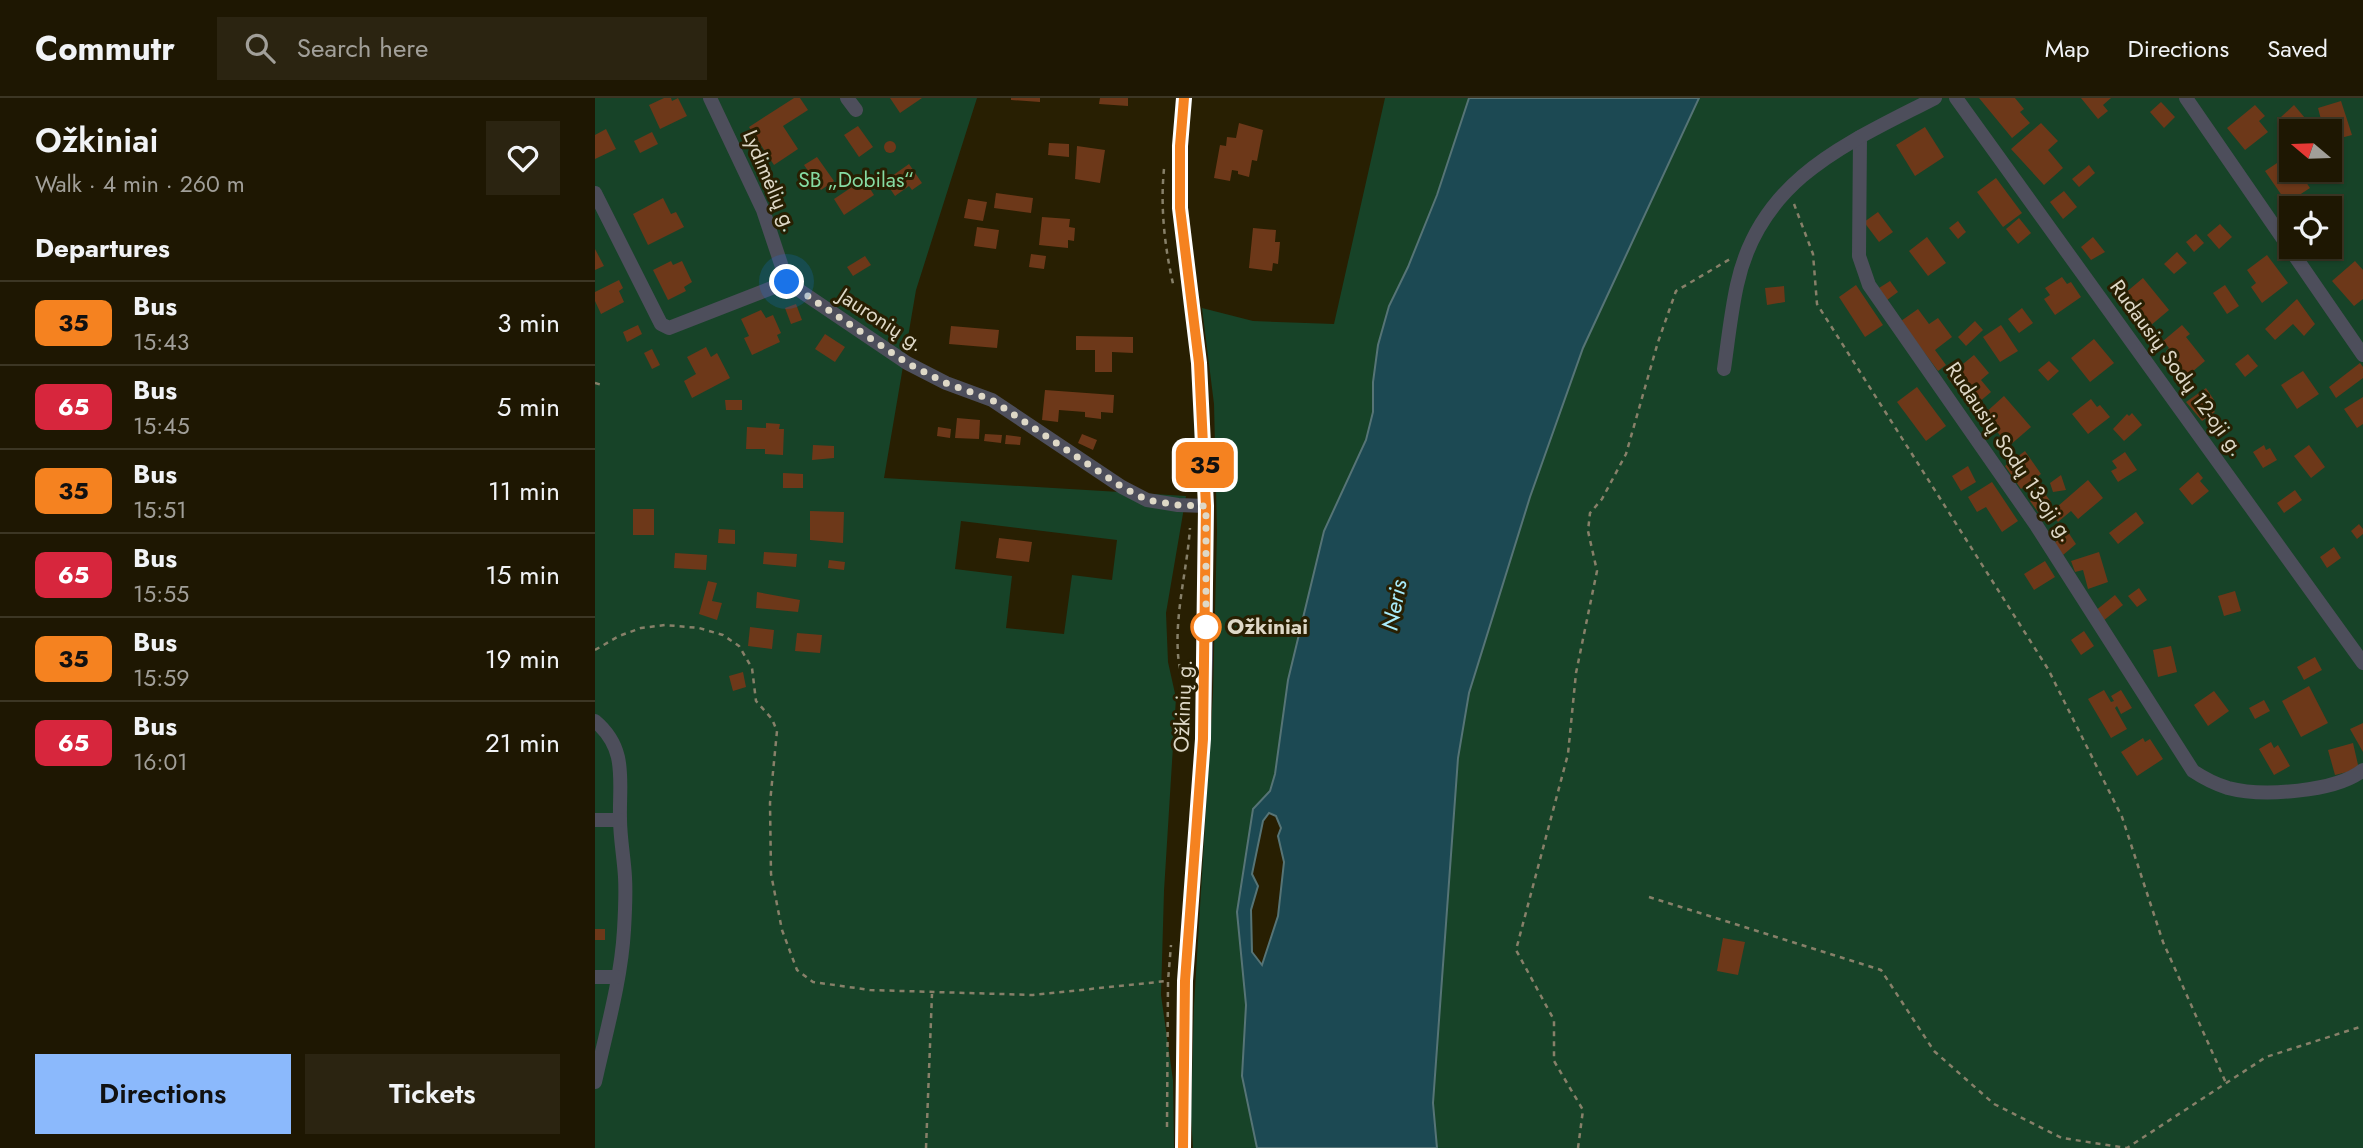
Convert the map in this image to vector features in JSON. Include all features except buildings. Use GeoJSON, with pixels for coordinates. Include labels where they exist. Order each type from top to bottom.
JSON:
{"type":"FeatureCollection","features":[{"type":"Feature","properties":{"kind":"street","name":"Lydimėlių g."},"geometry":{"type":"LineString","coordinates":[[710,98],[763,210],[787,282]]}},
{"type":"Feature","properties":{"kind":"street","name":"Ožkinių g."},"geometry":{"type":"LineString","coordinates":[[1183,1148],[1185,981],[1203,739],[1199,363],[1180,208],[1180,146],[1184,98]]}},
{"type":"Feature","properties":{"kind":"street"},"geometry":{"type":"LineString","coordinates":[[1724,369],[1737,283],[1748,248],[1761,222],[1789,188],[1818,162],[1935,98]]}},
{"type":"Feature","properties":{"kind":"street","name":"Rudausių Sodų 12-oji g."},"geometry":{"type":"LineString","coordinates":[[1956,98],[2363,663]]}},
{"type":"Feature","properties":{"kind":"street"},"geometry":{"type":"LineString","coordinates":[[2186,98],[2363,355]]}},
{"type":"Feature","properties":{"kind":"street","name":"Rudausių Sodų 13-oji g."},"geometry":{"type":"LineString","coordinates":[[1860,137],[1859,256],[1869,285],[2036,525],[2193,771],[2211,782],[2232,789],[2281,792],[2329,786],[2352,778],[2363,770]]}},
{"type":"Feature","properties":{"kind":"street"},"geometry":{"type":"LineString","coordinates":[[595,193],[661,324],[669,328],[787,282]]}},
{"type":"Feature","properties":{"kind":"street","name":"Jauronių g."},"geometry":{"type":"LineString","coordinates":[[787,282],[907,363],[946,383],[992,400],[1122,487],[1147,500],[1199,505]]}},
{"type":"Feature","properties":{"kind":"street"},"geometry":{"type":"LineString","coordinates":[[595,720],[606,730],[621,765],[620,820],[625,880],[624,933],[595,1082]]}},
{"type":"Feature","properties":{"kind":"street"},"geometry":{"type":"LineString","coordinates":[[595,820],[620,820]]}},
{"type":"Feature","properties":{"kind":"street"},"geometry":{"type":"LineString","coordinates":[[595,977],[617,977]]}},
{"type":"Feature","properties":{"kind":"path"},"geometry":{"type":"LineString","coordinates":[[1164,163],[1163,210],[1168,264],[1174,289]]}},
{"type":"Feature","properties":{"kind":"path"},"geometry":{"type":"LineString","coordinates":[[1789,188],[1813,254],[1817,304],[2049,669],[2122,817],[2163,942],[2225,1083]]}},
{"type":"Feature","properties":{"kind":"path"},"geometry":{"type":"LineString","coordinates":[[1577,1148],[1583,1110],[1554,1060],[1554,1020],[1516,950],[1568,754],[1576,673],[1597,571],[1588,531],[1590,513],[1602,499],[1626,454],[1658,342],[1676,291],[1748,248]]}},
{"type":"Feature","properties":{"kind":"path"},"geometry":{"type":"LineString","coordinates":[[595,383],[602,385]]}},
{"type":"Feature","properties":{"kind":"path"},"geometry":{"type":"LineString","coordinates":[[1188,712],[1187,692],[1178,657],[1178,622],[1199,505]]}},
{"type":"Feature","properties":{"kind":"path"},"geometry":{"type":"LineString","coordinates":[[595,650],[619,636],[641,628],[665,625],[699,628],[723,635],[739,646],[752,668],[757,701],[772,719],[777,731],[770,803],[771,874],[782,930],[797,970],[813,982],[870,989],[1033,995],[1185,981]]}},
{"type":"Feature","properties":{"kind":"path"},"geometry":{"type":"LineString","coordinates":[[1185,754],[1187,726]]}},
{"type":"Feature","properties":{"kind":"path"},"geometry":{"type":"LineString","coordinates":[[1649,897],[1881,970],[1934,1051],[1994,1104],[2063,1138],[2127,1148],[2266,1057],[2363,1026]]}},
{"type":"Feature","properties":{"kind":"path"},"geometry":{"type":"LineString","coordinates":[[1167,1128],[1168,981],[1171,945]]}},
{"type":"Feature","properties":{"kind":"path"},"geometry":{"type":"LineString","coordinates":[[926,1148],[932,992]]}},
{"type":"Feature","properties":{"kind":"green space","name":"SB „Dobilas“"},"geometry":{"type":"Polygon","coordinates":[[[595,98],[977,98],[916,290],[884,478],[1186,496],[1166,613],[1168,662],[1176,698],[1164,891],[1161,995],[1173,1080],[1174,1148],[595,1148],[595,98]],[[961,521],[955,569],[1012,576],[1006,628],[1064,634],[1072,575],[1112,580],[1117,540],[961,521]]]}},
{"type":"Feature","properties":{"kind":"green space"},"geometry":{"type":"Polygon","coordinates":[[[1385,98],[1469,98],[1437,195],[1389,306],[1378,345],[1373,382],[1373,412],[1366,440],[1324,531],[1288,680],[1275,774],[1270,791],[1253,809],[1237,912],[1246,1005],[1242,1076],[1257,1148],[1193,1148],[1191,1117],[1194,1006],[1213,694],[1217,531],[1214,404],[1202,308],[1253,321],[1334,324],[1385,98]]]}},
{"type":"Feature","properties":{"kind":"green space"},"geometry":{"type":"Polygon","coordinates":[[[1699,98],[2363,98],[2363,1148],[1437,1148],[1433,1103],[1458,758],[1469,693],[1530,497],[1583,348],[1699,98]]]}},
{"type":"Feature","properties":{"kind":"water","name":"Neris"},"geometry":{"type":"Polygon","coordinates":[[[1469,98],[1699,98],[1583,348],[1530,497],[1469,693],[1458,758],[1433,1103],[1437,1148],[1257,1148],[1242,1076],[1246,1005],[1237,912],[1253,809],[1270,791],[1275,774],[1288,680],[1324,531],[1366,440],[1373,412],[1373,382],[1378,345],[1389,306],[1437,195],[1469,98]],[[1269,813],[1263,821],[1252,874],[1258,886],[1251,910],[1252,952],[1262,965],[1278,916],[1284,862],[1278,836],[1281,828],[1276,816],[1269,813]]]}},
{"type":"Feature","properties":{"kind":"bus line","name":"35"},"geometry":{"type":"LineString","coordinates":[[1183,1148],[1185,981],[1203,739],[1206,660],[1203,420],[1199,363],[1180,208],[1180,146],[1184,98]]}},
{"type":"Feature","properties":{"kind":"place","name":"Ožkiniai"},"geometry":{"type":"Point","coordinates":[1206,627]}},
{"type":"Feature","properties":{"kind":"route"},"geometry":{"type":"LineString","coordinates":[[787,282],[907,363],[946,383],[992,400],[1122,487],[1147,500],[1206,506],[1206,634],[1206,627]]}}]}
